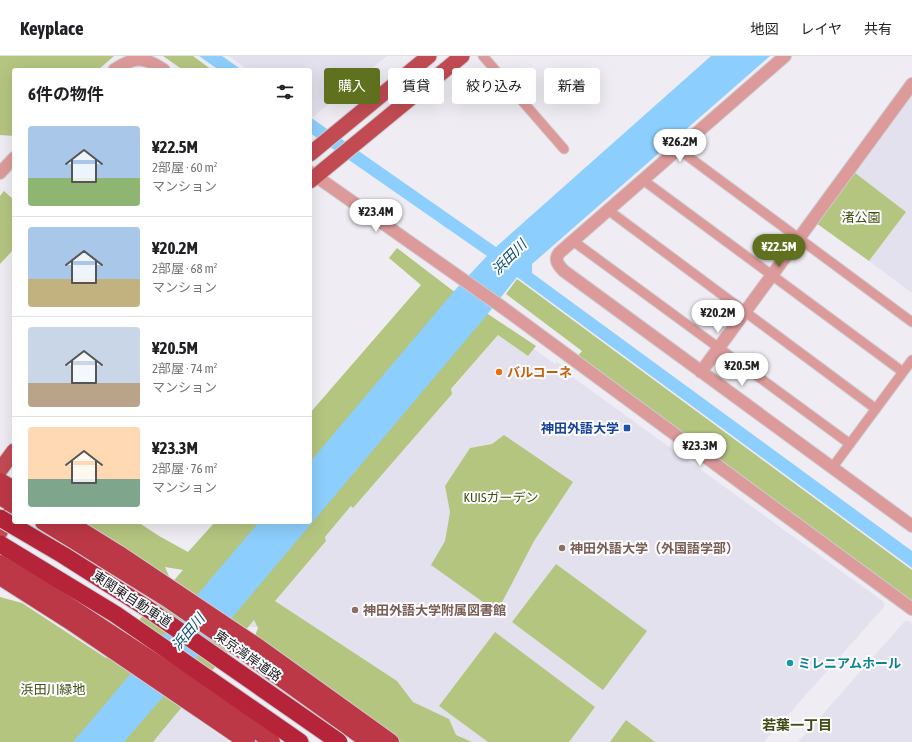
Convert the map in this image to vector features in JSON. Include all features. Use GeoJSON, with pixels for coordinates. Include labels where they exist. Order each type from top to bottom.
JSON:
{"type":"FeatureCollection","features":[{"type":"Feature","properties":{"kind":"highway"},"geometry":{"type":"LineString","coordinates":[[0,481],[12,488]]}},
{"type":"Feature","properties":{"kind":"highway"},"geometry":{"type":"LineString","coordinates":[[0,497],[12,505]]}},
{"type":"Feature","properties":{"kind":"highway","name":"東関東自動車道"},"geometry":{"type":"LineString","coordinates":[[0,518],[63,555],[145,607],[339,742]]}},
{"type":"Feature","properties":{"kind":"highway","name":"東京湾岸道路"},"geometry":{"type":"LineString","coordinates":[[46,524],[167,599],[369,742]]}},
{"type":"Feature","properties":{"kind":"highway"},"geometry":{"type":"LineString","coordinates":[[71,524],[118,553],[260,648],[391,742]]}},
{"type":"Feature","properties":{"kind":"highway","name":"東関東自動車道"},"geometry":{"type":"LineString","coordinates":[[0,544],[115,614],[300,742]]}},
{"type":"Feature","properties":{"kind":"highway"},"geometry":{"type":"LineString","coordinates":[[0,563],[46,591],[181,679],[272,742]]}},
{"type":"Feature","properties":{"kind":"highway"},"geometry":{"type":"LineString","coordinates":[[0,577],[69,620],[247,742]]}},
{"type":"Feature","properties":{"kind":"main road"},"geometry":{"type":"LineString","coordinates":[[312,152],[429,56]]}},
{"type":"Feature","properties":{"kind":"main road"},"geometry":{"type":"LineString","coordinates":[[312,177],[364,137],[462,56]]}},
{"type":"Feature","properties":{"kind":"main road"},"geometry":{"type":"LineString","coordinates":[[0,470],[12,453]]}},
{"type":"Feature","properties":{"kind":"main road"},"geometry":{"type":"LineString","coordinates":[[0,532],[12,510]]}},
{"type":"Feature","properties":{"kind":"street"},"geometry":{"type":"LineString","coordinates":[[483,56],[564,149]]}},
{"type":"Feature","properties":{"kind":"street"},"geometry":{"type":"LineString","coordinates":[[785,56],[556,256],[556,260],[560,266],[701,372],[912,526]]}},
{"type":"Feature","properties":{"kind":"street"},"geometry":{"type":"LineString","coordinates":[[117,68],[129,59],[137,57],[146,58],[161,68]]}},
{"type":"Feature","properties":{"kind":"street"},"geometry":{"type":"LineString","coordinates":[[701,372],[912,84]]}},
{"type":"Feature","properties":{"kind":"street"},"geometry":{"type":"LineString","coordinates":[[678,149],[912,322]]}},
{"type":"Feature","properties":{"kind":"street"},"geometry":{"type":"LineString","coordinates":[[0,173],[12,160]]}},
{"type":"Feature","properties":{"kind":"street"},"geometry":{"type":"LineString","coordinates":[[312,177],[457,274],[912,609]]}},
{"type":"Feature","properties":{"kind":"street"},"geometry":{"type":"LineString","coordinates":[[643,180],[903,372]]}},
{"type":"Feature","properties":{"kind":"street"},"geometry":{"type":"LineString","coordinates":[[608,210],[876,409]]}},
{"type":"Feature","properties":{"kind":"street"},"geometry":{"type":"LineString","coordinates":[[573,241],[850,444]]}},
{"type":"Feature","properties":{"kind":"street"},"geometry":{"type":"LineString","coordinates":[[832,468],[912,360]]}},
{"type":"Feature","properties":{"kind":"shaded area"},"geometry":{"type":"Polygon","coordinates":[[[229,56],[387,56],[372,68],[324,68],[324,104],[329,104],[313,117],[312,68],[245,68],[229,56]]]}},
{"type":"Feature","properties":{"kind":"shaded area"},"geometry":{"type":"Polygon","coordinates":[[[912,93],[912,293],[869,261],[906,212],[854,172],[912,93]]]}},
{"type":"Feature","properties":{"kind":"shaded area","name":"神田外語大学（外国語学部）"},"geometry":{"type":"Polygon","coordinates":[[[498,335],[528,356],[534,349],[555,364],[557,362],[561,365],[560,368],[884,602],[884,607],[764,742],[427,742],[270,627],[248,627],[498,335]]]}},
{"type":"Feature","properties":{"kind":"shaded area"},"geometry":{"type":"Polygon","coordinates":[[[905,621],[909,621],[912,624],[912,742],[798,742],[905,621]]]}},
{"type":"Feature","properties":{"kind":"shaded area"},"geometry":{"type":"Polygon","coordinates":[[[181,708],[229,742],[153,742],[181,708]]]}},
{"type":"Feature","properties":{"kind":"green space"},"geometry":{"type":"Polygon","coordinates":[[[0,56],[114,56],[100,68],[12,68],[12,136],[0,135],[0,56]]]}},
{"type":"Feature","properties":{"kind":"green space"},"geometry":{"type":"Polygon","coordinates":[[[163,56],[193,56],[209,68],[180,68],[163,56]]]}},
{"type":"Feature","properties":{"kind":"green space","name":"渚公園"},"geometry":{"type":"Polygon","coordinates":[[[854,172],[906,212],[869,261],[816,223],[854,172]]]}},
{"type":"Feature","properties":{"kind":"green space"},"geometry":{"type":"Polygon","coordinates":[[[4,191],[12,198],[12,251],[0,264],[0,196],[4,191]]]}},
{"type":"Feature","properties":{"kind":"green space","name":"浜田川緑地"},"geometry":{"type":"Polygon","coordinates":[[[397,248],[452,290],[536,346],[528,356],[498,335],[451,389],[452,394],[353,508],[351,506],[325,537],[326,541],[275,601],[397,681],[413,702],[449,719],[456,735],[472,742],[401,742],[254,638],[258,628],[254,620],[153,742],[0,742],[0,597],[22,603],[106,658],[183,570],[165,567],[171,581],[83,524],[141,524],[188,552],[213,524],[312,524],[312,411],[421,285],[389,258],[397,248]]]}},
{"type":"Feature","properties":{"kind":"green space"},"geometry":{"type":"Polygon","coordinates":[[[517,279],[912,570],[912,604],[577,357],[582,351],[506,294],[517,279]]]}},
{"type":"Feature","properties":{"kind":"green space","name":"KUISガーデン"},"geometry":{"type":"Polygon","coordinates":[[[504,435],[573,482],[534,541],[497,612],[431,565],[445,541],[450,512],[445,486],[470,448],[492,444],[504,435]]]}},
{"type":"Feature","properties":{"kind":"green space"},"geometry":{"type":"Polygon","coordinates":[[[556,564],[647,631],[603,690],[512,622],[556,564]]]}},
{"type":"Feature","properties":{"kind":"green space"},"geometry":{"type":"Polygon","coordinates":[[[495,632],[595,707],[569,742],[488,742],[439,706],[495,632]]]}},
{"type":"Feature","properties":{"kind":"green space"},"geometry":{"type":"Polygon","coordinates":[[[626,720],[655,742],[610,742],[626,720]]]}},
{"type":"Feature","properties":{"kind":"water"},"geometry":{"type":"Polygon","coordinates":[[[199,56],[222,56],[239,68],[216,68],[199,56]]]}},
{"type":"Feature","properties":{"kind":"water","name":"浜田川"},"geometry":{"type":"Polygon","coordinates":[[[711,56],[770,56],[532,264],[532,273],[912,551],[912,568],[517,277],[312,523],[312,460],[455,290],[487,256],[312,134],[312,118],[496,247],[711,56]]]}},
{"type":"Feature","properties":{"kind":"water","name":"浜田川"},"geometry":{"type":"Polygon","coordinates":[[[257,524],[311,524],[124,742],[73,742],[257,524]]]}},
{"type":"Feature","properties":{"kind":"place","name":"バルコーネ"},"geometry":{"type":"Point","coordinates":[499,372]}},
{"type":"Feature","properties":{"kind":"place","name":"神田外語大学"},"geometry":{"type":"Point","coordinates":[627,428]}},
{"type":"Feature","properties":{"kind":"place","name":"神田外語大学（外国語学部）"},"geometry":{"type":"Point","coordinates":[562,548]}},
{"type":"Feature","properties":{"kind":"place","name":"神田外語大学附属図書館"},"geometry":{"type":"Point","coordinates":[355,610]}},
{"type":"Feature","properties":{"kind":"place","name":"ミレニアムホール"},"geometry":{"type":"Point","coordinates":[790,663]}},
{"type":"Feature","properties":{"kind":"district","name":"若葉一丁目"},"geometry":{"type":"Point","coordinates":[797,725]}}]}
